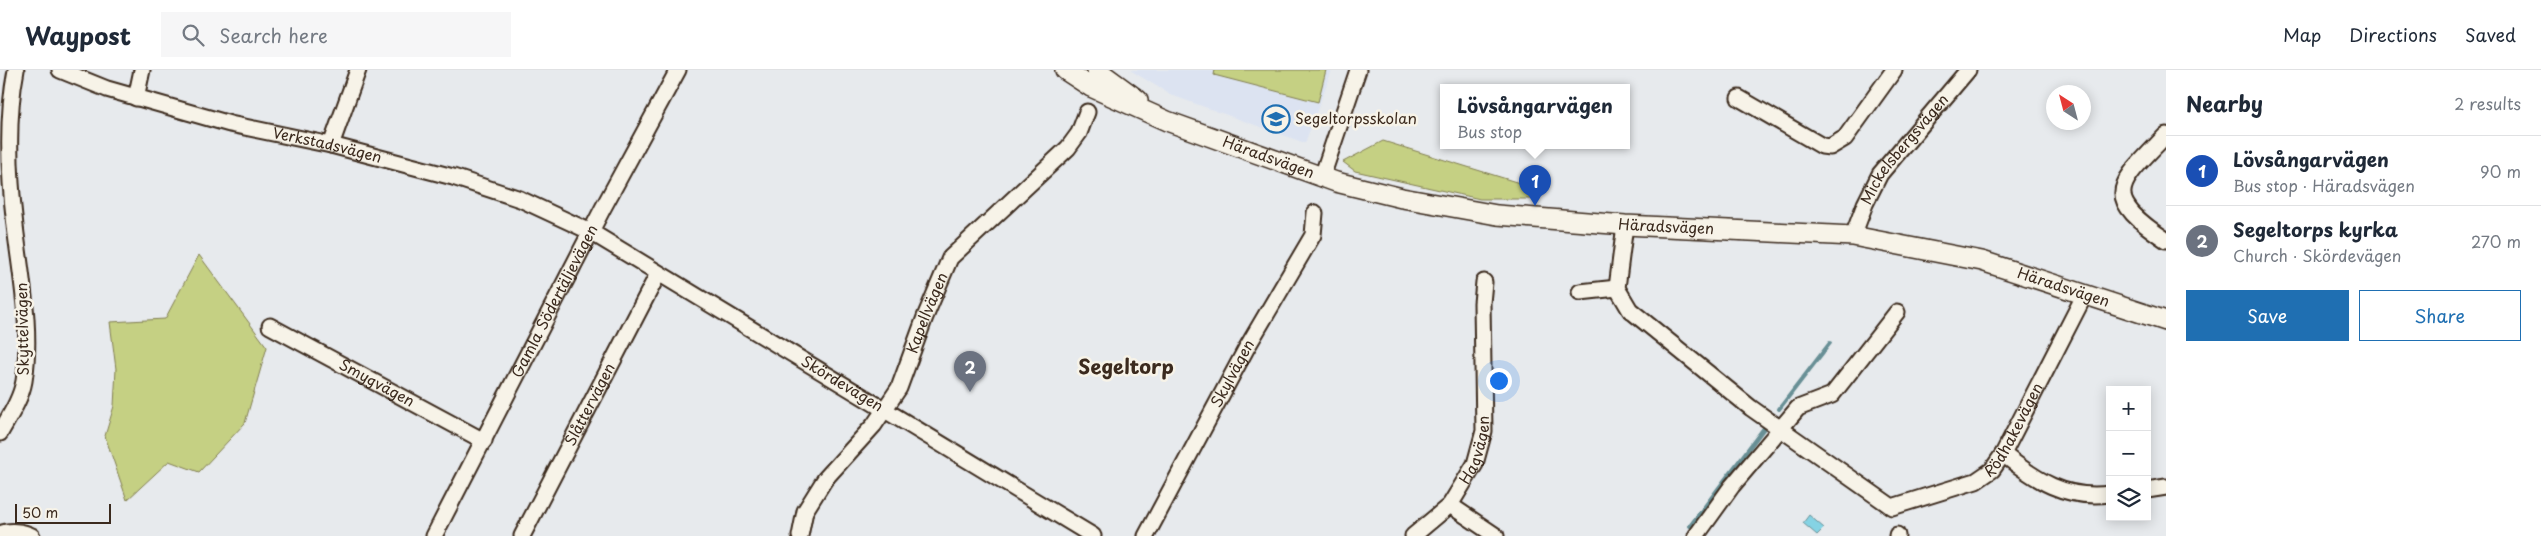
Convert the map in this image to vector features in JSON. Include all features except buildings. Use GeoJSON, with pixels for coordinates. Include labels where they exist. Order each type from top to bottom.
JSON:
{"type":"FeatureCollection","features":[{"type":"Feature","properties":{"kind":"street","name":"Skyttelvägen"},"geometry":{"type":"LineString","coordinates":[[0,433],[24,383],[26,352],[26,312],[14,223],[9,132],[16,70]]}},
{"type":"Feature","properties":{"kind":"street","name":"Verkstadsvägen"},"geometry":{"type":"LineString","coordinates":[[60,70],[107,89],[230,124],[331,145],[453,177],[520,200],[590,232]]}},
{"type":"Feature","properties":{"kind":"street"},"geometry":{"type":"LineString","coordinates":[[136,98],[142,70]]}},
{"type":"Feature","properties":{"kind":"street"},"geometry":{"type":"LineString","coordinates":[[331,145],[358,70]]}},
{"type":"Feature","properties":{"kind":"street","name":"Gamla Södertäljevägen"},"geometry":{"type":"LineString","coordinates":[[434,536],[590,232],[678,70]]}},
{"type":"Feature","properties":{"kind":"street","name":"Häradsvägen"},"geometry":{"type":"LineString","coordinates":[[1065,70],[1091,87],[1168,121],[1322,177],[1402,198],[1497,215],[1625,225],[1853,236],[1982,261],[2166,321]]}},
{"type":"Feature","properties":{"kind":"street","name":"Häradsvägen"},"geometry":{"type":"LineString","coordinates":[[1097,70],[1168,121]]}},
{"type":"Feature","properties":{"kind":"street"},"geometry":{"type":"LineString","coordinates":[[1322,177],[1358,70]]}},
{"type":"Feature","properties":{"kind":"street"},"geometry":{"type":"LineString","coordinates":[[1739,98],[1822,146],[1830,147],[1845,138],[1894,70]]}},
{"type":"Feature","properties":{"kind":"street","name":"Mickelsbergsvägen"},"geometry":{"type":"LineString","coordinates":[[1853,236],[1865,204],[1880,174],[1968,70]]}},
{"type":"Feature","properties":{"kind":"street","name":"Kapellvägen"},"geometry":{"type":"LineString","coordinates":[[800,536],[805,511],[825,479],[886,410],[899,388],[925,317],[950,258],[1068,148],[1079,133],[1087,112]]}},
{"type":"Feature","properties":{"kind":"street"},"geometry":{"type":"LineString","coordinates":[[2166,135],[2126,178],[2121,197],[2130,212],[2166,240]]}},
{"type":"Feature","properties":{"kind":"street","name":"Skylvägen"},"geometry":{"type":"LineString","coordinates":[[1146,536],[1246,349],[1312,235],[1315,212]]}},
{"type":"Feature","properties":{"kind":"street"},"geometry":{"type":"LineString","coordinates":[[1625,225],[1617,288],[1630,310],[1751,408],[1781,428]]}},
{"type":"Feature","properties":{"kind":"street","name":"Skördevägen"},"geometry":{"type":"LineString","coordinates":[[590,232],[1093,536]]}},
{"type":"Feature","properties":{"kind":"street","name":"Slåttervägen"},"geometry":{"type":"LineString","coordinates":[[522,536],[658,274]]}},
{"type":"Feature","properties":{"kind":"street","name":"Hagvägen"},"geometry":{"type":"LineString","coordinates":[[1413,536],[1450,505],[1475,464],[1484,431],[1482,304],[1484,282]]}},
{"type":"Feature","properties":{"kind":"street"},"geometry":{"type":"LineString","coordinates":[[1580,292],[1617,288]]}},
{"type":"Feature","properties":{"kind":"street","name":"Rödhakevägen"},"geometry":{"type":"LineString","coordinates":[[1781,428],[1892,506],[1976,482],[1992,470],[2003,454],[2085,294]]}},
{"type":"Feature","properties":{"kind":"street"},"geometry":{"type":"LineString","coordinates":[[1696,536],[1732,486],[1798,408],[1832,395],[1898,312]]}},
{"type":"Feature","properties":{"kind":"street","name":"Smygvägen"},"geometry":{"type":"LineString","coordinates":[[270,326],[484,441]]}},
{"type":"Feature","properties":{"kind":"street"},"geometry":{"type":"LineString","coordinates":[[2003,454],[2030,476],[2062,492],[2106,494]]}},
{"type":"Feature","properties":{"kind":"street"},"geometry":{"type":"LineString","coordinates":[[2151,489],[2166,487]]}},
{"type":"Feature","properties":{"kind":"street"},"geometry":{"type":"LineString","coordinates":[[1450,505],[1496,536]]}},
{"type":"Feature","properties":{"kind":"street"},"geometry":{"type":"LineString","coordinates":[[2,531],[26,532],[32,536]]}},
{"type":"Feature","properties":{"kind":"shaded area","name":"Segeltorpsskolan"},"geometry":{"type":"Polygon","coordinates":[[[1130,70],[1332,70],[1305,143],[1171,95],[1130,70]]]}},
{"type":"Feature","properties":{"kind":"green space"},"geometry":{"type":"Polygon","coordinates":[[[1215,70],[1326,70],[1318,102],[1214,75],[1215,70]]]}},
{"type":"Feature","properties":{"kind":"green space"},"geometry":{"type":"Polygon","coordinates":[[[1383,141],[1539,189],[1538,199],[1480,199],[1355,171],[1343,162],[1383,141]]]}},
{"type":"Feature","properties":{"kind":"green space"},"geometry":{"type":"Polygon","coordinates":[[[199,255],[267,347],[245,423],[199,472],[169,461],[127,500],[105,436],[114,406],[116,369],[110,322],[165,319],[199,255]]]}},
{"type":"Feature","properties":{"kind":"water"},"geometry":{"type":"Polygon","coordinates":[[[1809,515],[1824,528],[1817,535],[1803,523],[1809,515]]]}},
{"type":"Feature","properties":{"kind":"waterway"},"geometry":{"type":"LineString","coordinates":[[1779,409],[1830,343]]}},
{"type":"Feature","properties":{"kind":"waterway"},"geometry":{"type":"LineString","coordinates":[[1690,526],[1764,428]]}},
{"type":"Feature","properties":{"kind":"place","name":"Segeltorpsskolan"},"geometry":{"type":"Point","coordinates":[1276,119]}},
{"type":"Feature","properties":{"kind":"place","name":"Lövsångarvägen"},"geometry":{"type":"Point","coordinates":[1535,206]}},
{"type":"Feature","properties":{"kind":"place","name":"Segeltorps kyrka"},"geometry":{"type":"Point","coordinates":[970,392]}},
{"type":"Feature","properties":{"kind":"district","name":"Segeltorp"},"geometry":{"type":"Point","coordinates":[1126,367]}}]}
